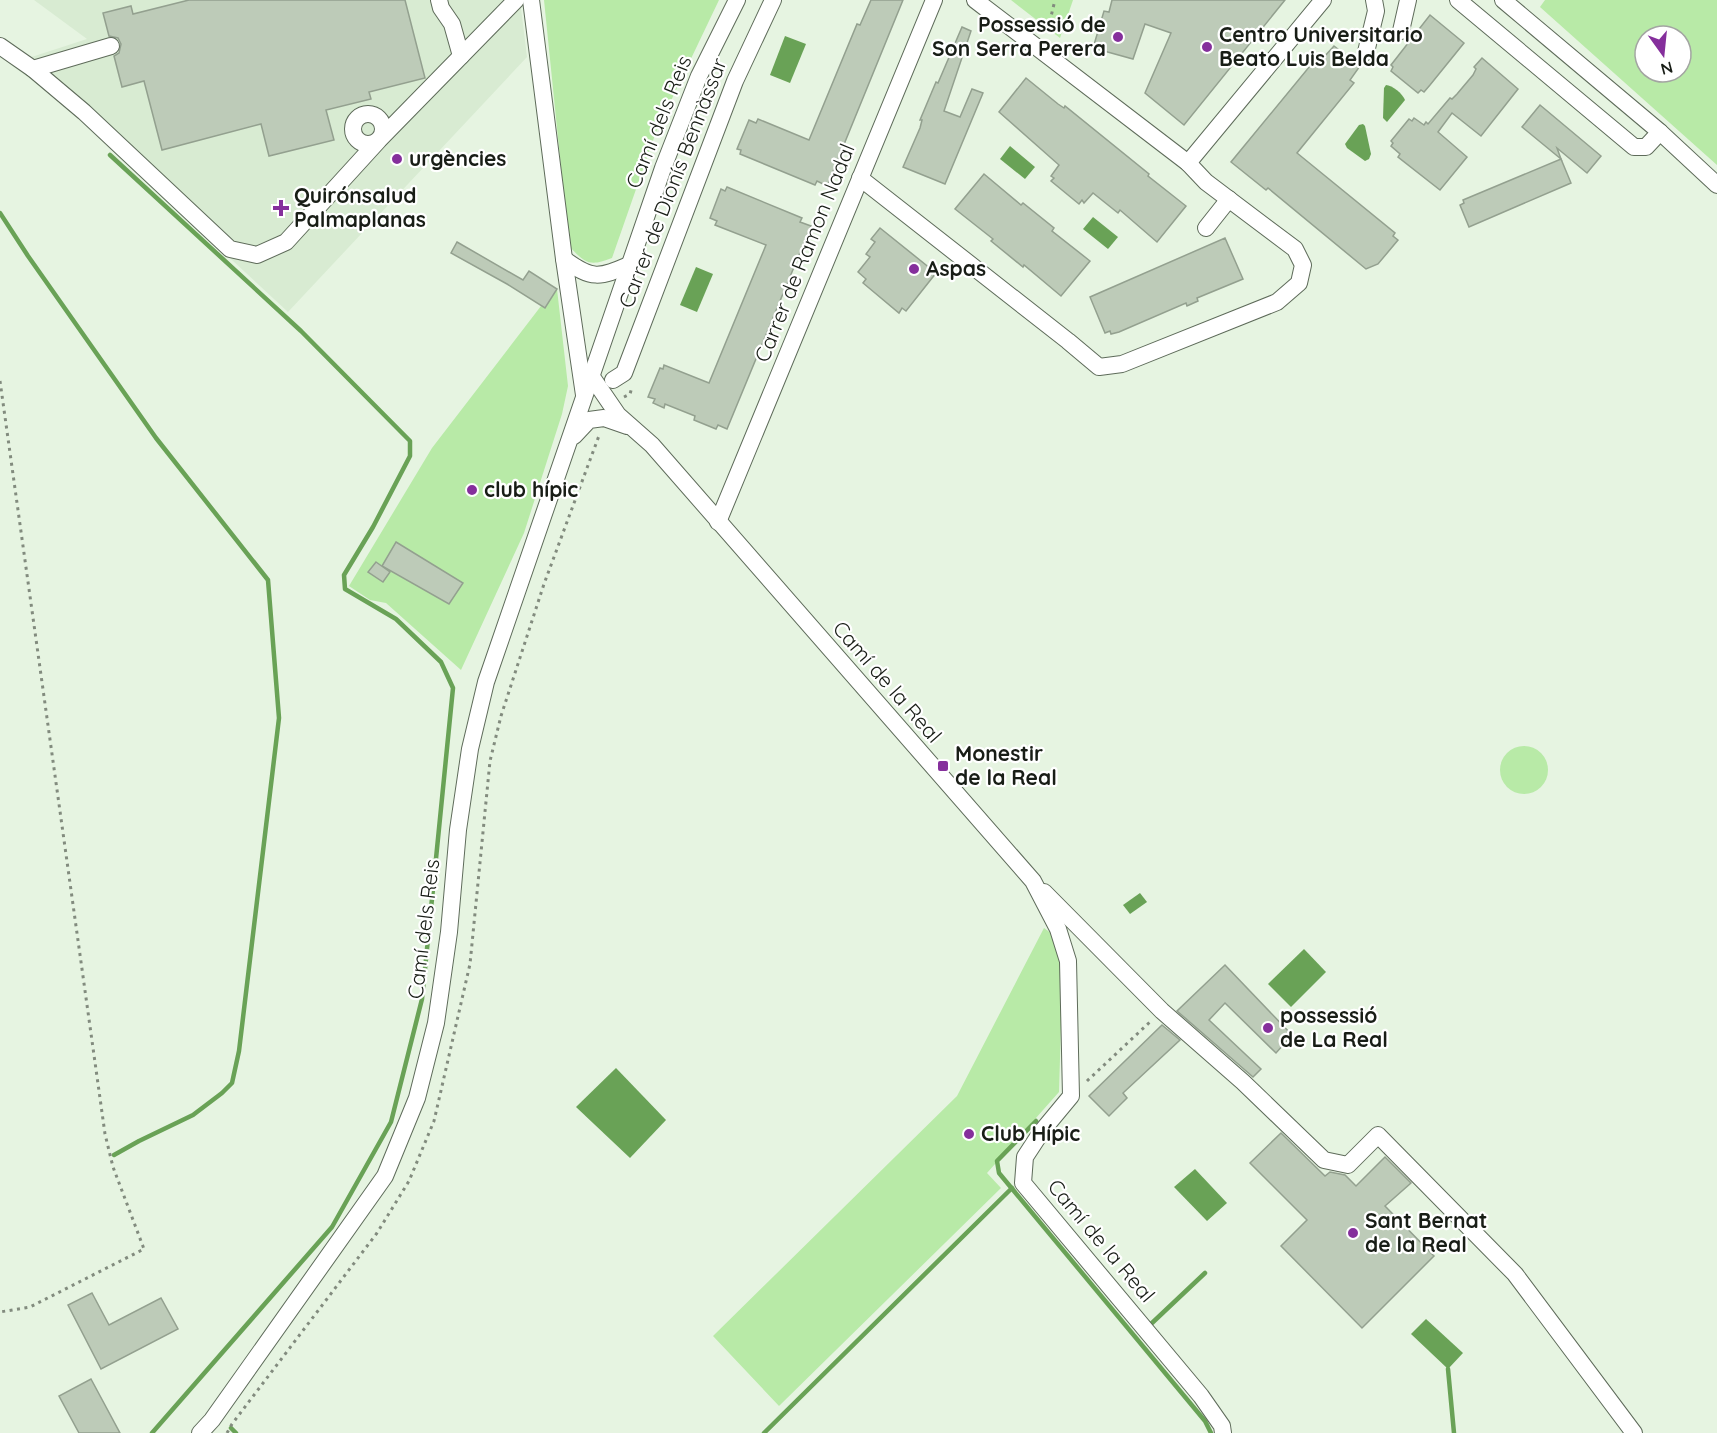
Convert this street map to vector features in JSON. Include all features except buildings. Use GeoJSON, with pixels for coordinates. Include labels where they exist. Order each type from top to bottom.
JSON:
{"type":"FeatureCollection","features":[{"type":"Feature","properties":{"kind":"street"},"geometry":{"type":"LineString","coordinates":[[439,0],[441,8],[452,24],[461,56]]}},
{"type":"Feature","properties":{"kind":"street"},"geometry":{"type":"LineString","coordinates":[[0,46],[33,69],[84,112],[223,244],[230,249],[257,255],[286,242],[379,140],[516,0]]}},
{"type":"Feature","properties":{"kind":"street","name":"Camí dels Reis"},"geometry":{"type":"LineString","coordinates":[[531,0],[564,259],[585,398]]}},
{"type":"Feature","properties":{"kind":"street","name":"Camí dels Reis"},"geometry":{"type":"LineString","coordinates":[[200,1433],[208,1426],[385,1176],[417,1098],[436,1023],[449,932],[458,830],[470,749],[486,682],[663,168],[699,76],[736,0]]}},
{"type":"Feature","properties":{"kind":"street","name":"Carrer de Dionís Bennàssar"},"geometry":{"type":"LineString","coordinates":[[613,380],[624,373],[735,81],[773,0]]}},
{"type":"Feature","properties":{"kind":"street","name":"Carrer de Ramon Nadal"},"geometry":{"type":"LineString","coordinates":[[718,522],[933,0]]}},
{"type":"Feature","properties":{"kind":"street"},"geometry":{"type":"LineString","coordinates":[[860,178],[1099,367],[1122,364],[1277,302],[1299,283],[1303,265],[1295,249],[1206,182],[1188,163],[975,0]]}},
{"type":"Feature","properties":{"kind":"street"},"geometry":{"type":"LineString","coordinates":[[1188,163],[1323,0]]}},
{"type":"Feature","properties":{"kind":"street"},"geometry":{"type":"LineString","coordinates":[[1366,52],[1376,11],[1374,0]]}},
{"type":"Feature","properties":{"kind":"street"},"geometry":{"type":"LineString","coordinates":[[1401,31],[1408,0]]}},
{"type":"Feature","properties":{"kind":"street"},"geometry":{"type":"LineString","coordinates":[[1458,0],[1634,147],[1646,147],[1660,132]]}},
{"type":"Feature","properties":{"kind":"street"},"geometry":{"type":"LineString","coordinates":[[1503,0],[1660,132],[1717,185]]}},
{"type":"Feature","properties":{"kind":"street"},"geometry":{"type":"LineString","coordinates":[[33,69],[111,46]]}},
{"type":"Feature","properties":{"kind":"street"},"geometry":{"type":"LineString","coordinates":[[379,140],[369,144],[359,142],[353,134],[357,119],[365,115],[374,116],[414,104]]}},
{"type":"Feature","properties":{"kind":"street"},"geometry":{"type":"LineString","coordinates":[[374,116],[382,127],[379,140]]}},
{"type":"Feature","properties":{"kind":"street"},"geometry":{"type":"LineString","coordinates":[[1206,228],[1229,199]]}},
{"type":"Feature","properties":{"kind":"street"},"geometry":{"type":"LineString","coordinates":[[564,259],[590,275],[607,275],[631,264]]}},
{"type":"Feature","properties":{"kind":"street"},"geometry":{"type":"LineString","coordinates":[[611,321],[608,364],[618,400],[633,429]]}},
{"type":"Feature","properties":{"kind":"street","name":"Camí de la Real"},"geometry":{"type":"LineString","coordinates":[[592,377],[618,415],[652,445],[1033,881],[1058,929],[1068,961],[1071,1096],[1042,1131],[1025,1157],[1023,1183],[1200,1396],[1222,1426],[1223,1433]]}},
{"type":"Feature","properties":{"kind":"street"},"geometry":{"type":"LineString","coordinates":[[569,442],[589,420],[604,418],[633,429]]}},
{"type":"Feature","properties":{"kind":"street"},"geometry":{"type":"LineString","coordinates":[[1033,881],[1162,1011],[1243,1082],[1324,1160],[1348,1165],[1378,1135],[1515,1274],[1634,1433]]}},
{"type":"Feature","properties":{"kind":"path"},"geometry":{"type":"LineString","coordinates":[[1048,29],[1055,0]]}},
{"type":"Feature","properties":{"kind":"path"},"geometry":{"type":"LineString","coordinates":[[0,381],[105,1134],[113,1167],[144,1249],[30,1307],[0,1312]]}},
{"type":"Feature","properties":{"kind":"path"},"geometry":{"type":"LineString","coordinates":[[1071,1096],[1162,1011]]}},
{"type":"Feature","properties":{"kind":"shaded area","name":"Quirónsalud Palmaplanas"},"geometry":{"type":"Polygon","coordinates":[[[34,0],[520,0],[527,57],[288,312],[64,104],[10,64],[87,39],[34,0]]]}},
{"type":"Feature","properties":{"kind":"shaded area"},"geometry":{"type":"Polygon","coordinates":[[[544,0],[719,0],[656,132],[612,258],[593,263],[584,260],[569,246],[544,0]]]}},
{"type":"Feature","properties":{"kind":"shaded area"},"geometry":{"type":"Polygon","coordinates":[[[1011,0],[1073,0],[1060,38],[1011,0]]]}},
{"type":"Feature","properties":{"kind":"shaded area"},"geometry":{"type":"Polygon","coordinates":[[[1545,0],[1717,0],[1717,165],[1540,7],[1545,0]]]}},
{"type":"Feature","properties":{"kind":"shaded area"},"geometry":{"type":"Polygon","coordinates":[[[785,36],[806,44],[790,83],[770,75],[785,36]]]}},
{"type":"Feature","properties":{"kind":"shaded area"},"geometry":{"type":"Polygon","coordinates":[[[1386,85],[1397,90],[1405,100],[1387,122],[1383,118],[1386,85]]]}},
{"type":"Feature","properties":{"kind":"shaded area"},"geometry":{"type":"Polygon","coordinates":[[[1363,124],[1371,154],[1365,161],[1345,144],[1359,125],[1363,124]]]}},
{"type":"Feature","properties":{"kind":"shaded area"},"geometry":{"type":"Polygon","coordinates":[[[1010,146],[1035,167],[1025,179],[1000,159],[1010,146]]]}},
{"type":"Feature","properties":{"kind":"shaded area"},"geometry":{"type":"Polygon","coordinates":[[[1093,217],[1118,237],[1108,249],[1083,229],[1093,217]]]}},
{"type":"Feature","properties":{"kind":"shaded area"},"geometry":{"type":"Polygon","coordinates":[[[696,267],[713,274],[697,312],[680,305],[696,267]]]}},
{"type":"Feature","properties":{"kind":"shaded area","name":"club hípic"},"geometry":{"type":"Polygon","coordinates":[[[557,289],[568,386],[562,414],[524,533],[461,670],[386,603],[370,600],[349,586],[432,448],[541,306],[545,308],[557,289]]]}},
{"type":"Feature","properties":{"kind":"shaded area"},"geometry":{"type":"Polygon","coordinates":[[[1524,746],[1541,753],[1548,770],[1541,787],[1524,794],[1507,787],[1500,770],[1507,753],[1524,746]]]}},
{"type":"Feature","properties":{"kind":"shaded area"},"geometry":{"type":"Polygon","coordinates":[[[1140,893],[1147,902],[1130,914],[1123,905],[1140,893]]]}},
{"type":"Feature","properties":{"kind":"shaded area","name":"Club Hípic"},"geometry":{"type":"Polygon","coordinates":[[[1044,928],[1055,936],[1063,958],[1059,1092],[987,1173],[1001,1188],[779,1406],[713,1336],[957,1096],[1044,928]]]}},
{"type":"Feature","properties":{"kind":"shaded area"},"geometry":{"type":"Polygon","coordinates":[[[1304,949],[1326,972],[1291,1007],[1268,984],[1304,949]]]}},
{"type":"Feature","properties":{"kind":"shaded area"},"geometry":{"type":"Polygon","coordinates":[[[616,1068],[666,1120],[630,1158],[576,1107],[616,1068]]]}},
{"type":"Feature","properties":{"kind":"shaded area"},"geometry":{"type":"Polygon","coordinates":[[[1195,1169],[1227,1203],[1207,1221],[1174,1187],[1195,1169]]]}},
{"type":"Feature","properties":{"kind":"shaded area"},"geometry":{"type":"Polygon","coordinates":[[[1426,1319],[1463,1353],[1448,1369],[1411,1334],[1426,1319]]]}},
{"type":"Feature","properties":{"kind":"waterway"},"geometry":{"type":"LineString","coordinates":[[110,155],[301,331],[410,441],[410,456],[373,527],[344,575],[345,589],[396,619],[441,662],[453,688],[422,999],[391,1122],[332,1227],[152,1433]]}},
{"type":"Feature","properties":{"kind":"waterway"},"geometry":{"type":"LineString","coordinates":[[0,213],[156,438],[268,580],[279,718],[239,1051],[232,1083],[193,1115],[114,1155]]}},
{"type":"Feature","properties":{"kind":"waterway"},"geometry":{"type":"LineString","coordinates":[[1036,1121],[997,1161],[999,1173],[1205,1421],[1211,1433]]}},
{"type":"Feature","properties":{"kind":"waterway"},"geometry":{"type":"LineString","coordinates":[[764,1433],[1012,1188]]}},
{"type":"Feature","properties":{"kind":"waterway"},"geometry":{"type":"LineString","coordinates":[[1152,1323],[1205,1273]]}},
{"type":"Feature","properties":{"kind":"waterway"},"geometry":{"type":"LineString","coordinates":[[1448,1369],[1454,1433]]}},
{"type":"Feature","properties":{"kind":"waterway"},"geometry":{"type":"LineString","coordinates":[[231,1428],[236,1433]]}},
{"type":"Feature","properties":{"kind":"place","name":"Possessió de Son Serra Perera"},"geometry":{"type":"Point","coordinates":[1118,37]}},
{"type":"Feature","properties":{"kind":"place","name":"Centro Universitario Beato Luis Belda"},"geometry":{"type":"Point","coordinates":[1207,47]}},
{"type":"Feature","properties":{"kind":"place","name":"urgències"},"geometry":{"type":"Point","coordinates":[397,159]}},
{"type":"Feature","properties":{"kind":"place","name":"Quirónsalud Palmaplanas"},"geometry":{"type":"Point","coordinates":[281,208]}},
{"type":"Feature","properties":{"kind":"place","name":"Aspas"},"geometry":{"type":"Point","coordinates":[914,269]}},
{"type":"Feature","properties":{"kind":"place","name":"club hípic"},"geometry":{"type":"Point","coordinates":[472,490]}},
{"type":"Feature","properties":{"kind":"place","name":"Monestir de la Real"},"geometry":{"type":"Point","coordinates":[943,766]}},
{"type":"Feature","properties":{"kind":"place","name":"possessió de La Real"},"geometry":{"type":"Point","coordinates":[1268,1028]}},
{"type":"Feature","properties":{"kind":"place","name":"Club Hípic"},"geometry":{"type":"Point","coordinates":[969,1134]}},
{"type":"Feature","properties":{"kind":"place","name":"Sant Bernat de la Real"},"geometry":{"type":"Point","coordinates":[1353,1233]}}]}
